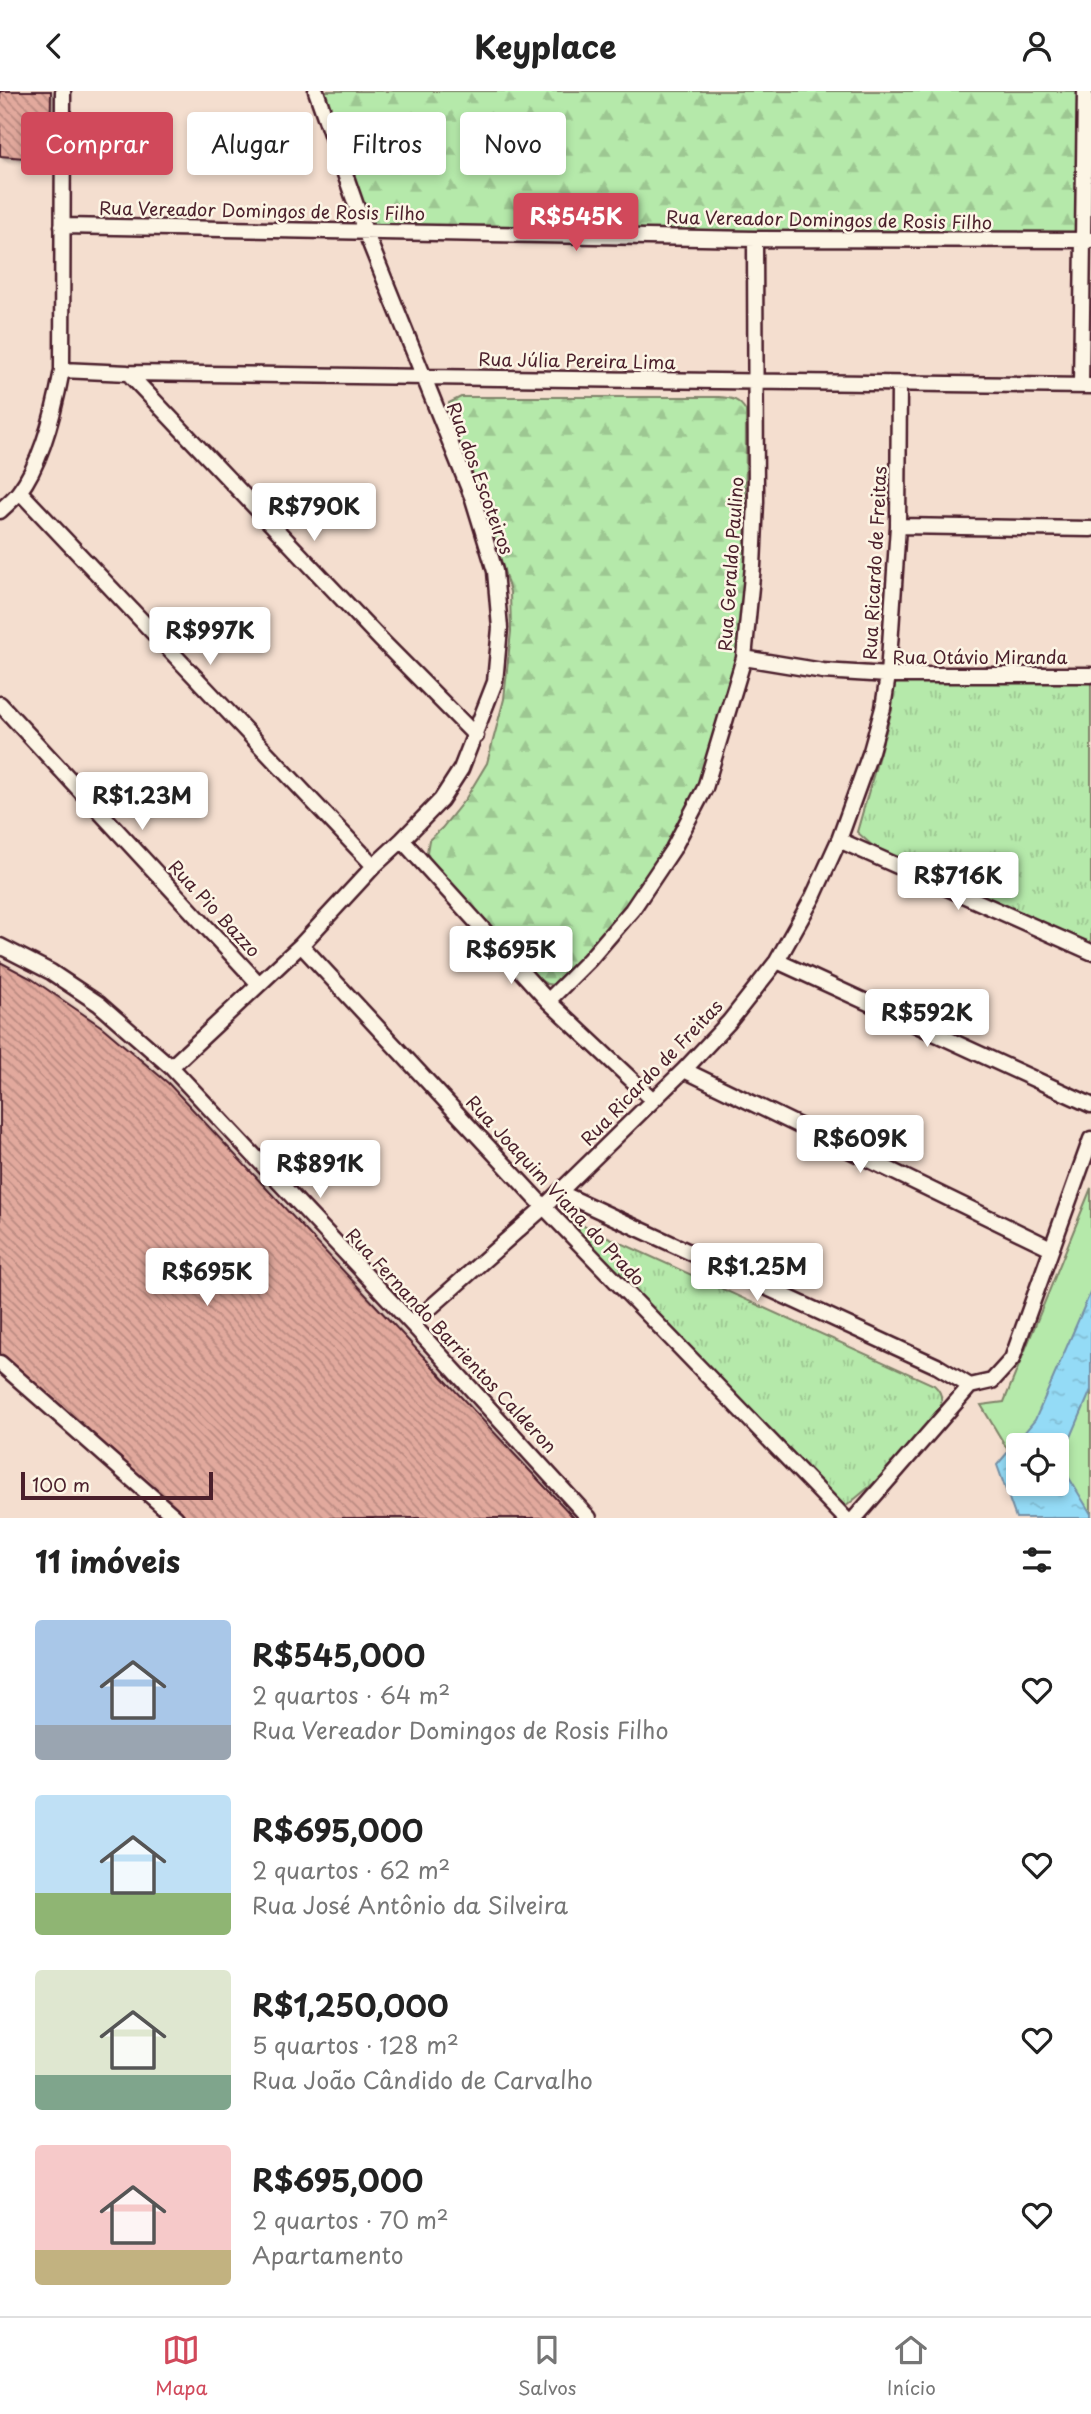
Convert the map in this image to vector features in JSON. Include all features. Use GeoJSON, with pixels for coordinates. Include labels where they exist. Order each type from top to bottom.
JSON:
{"type":"FeatureCollection","features":[{"type":"Feature","properties":{"kind":"street"},"geometry":{"type":"LineString","coordinates":[[0,512],[20,492],[41,451],[50,425],[62,370],[63,91]]}},
{"type":"Feature","properties":{"kind":"street","name":"Rua dos Escoteiros"},"geometry":{"type":"LineString","coordinates":[[171,1067],[301,946],[374,866],[441,800],[461,769],[495,682],[500,628],[495,571],[473,499],[365,231],[316,91]]}},
{"type":"Feature","properties":{"kind":"street"},"geometry":{"type":"LineString","coordinates":[[1085,91],[1086,386]]}},
{"type":"Feature","properties":{"kind":"street","name":"Rua Vereador Domingos de Rosis Filho"},"geometry":{"type":"LineString","coordinates":[[62,226],[755,239],[1087,240]]}},
{"type":"Feature","properties":{"kind":"street","name":"Rua Geraldo Paulino"},"geometry":{"type":"LineString","coordinates":[[548,1001],[589,960],[632,910],[673,849],[705,788],[744,658],[756,501],[755,239]]}},
{"type":"Feature","properties":{"kind":"street","name":"Rua Júlia Pereira Lima"},"geometry":{"type":"LineString","coordinates":[[62,370],[1086,386]]}},
{"type":"Feature","properties":{"kind":"street"},"geometry":{"type":"LineString","coordinates":[[128,373],[381,640],[476,736]]}},
{"type":"Feature","properties":{"kind":"street","name":"Rua Ricardo de Freitas"},"geometry":{"type":"LineString","coordinates":[[412,1324],[544,1207],[684,1070],[729,1022],[777,961],[813,897],[839,840],[871,751],[883,708],[888,675],[898,527],[899,384]]}},
{"type":"Feature","properties":{"kind":"street"},"geometry":{"type":"LineString","coordinates":[[20,492],[374,866]]}},
{"type":"Feature","properties":{"kind":"street"},"geometry":{"type":"LineString","coordinates":[[898,527],[1091,529]]}},
{"type":"Feature","properties":{"kind":"street","name":"Rua Otávio Miranda"},"geometry":{"type":"LineString","coordinates":[[744,658],[823,671],[888,675],[1091,675]]}},
{"type":"Feature","properties":{"kind":"street","name":"Rua Pio Bazzo"},"geometry":{"type":"LineString","coordinates":[[0,704],[259,984]]}},
{"type":"Feature","properties":{"kind":"street"},"geometry":{"type":"LineString","coordinates":[[402,840],[548,1001],[652,1099]]}},
{"type":"Feature","properties":{"kind":"street"},"geometry":{"type":"LineString","coordinates":[[839,840],[1091,952]]}},
{"type":"Feature","properties":{"kind":"street","name":"Rua Fernando Barrientos Calderon"},"geometry":{"type":"LineString","coordinates":[[0,946],[51,972],[99,1004],[171,1067],[589,1518]]}},
{"type":"Feature","properties":{"kind":"street","name":"Rua Joaquim Viana do Prado"},"geometry":{"type":"LineString","coordinates":[[301,946],[544,1207],[845,1518]]}},
{"type":"Feature","properties":{"kind":"street"},"geometry":{"type":"LineString","coordinates":[[777,961],[1091,1105]]}},
{"type":"Feature","properties":{"kind":"street"},"geometry":{"type":"LineString","coordinates":[[684,1070],[1051,1248]]}},
{"type":"Feature","properties":{"kind":"street"},"geometry":{"type":"LineString","coordinates":[[855,1518],[970,1387],[992,1381],[1012,1359],[1091,1139]]}},
{"type":"Feature","properties":{"kind":"street"},"geometry":{"type":"LineString","coordinates":[[559,1192],[937,1366],[970,1387]]}},
{"type":"Feature","properties":{"kind":"street"},"geometry":{"type":"LineString","coordinates":[[0,1363],[176,1518]]}},
{"type":"Feature","properties":{"kind":"green space"},"geometry":{"type":"Polygon","coordinates":[[[319,91],[1081,91],[1077,230],[1074,237],[378,232],[352,175],[446,175],[446,112],[327,112],[319,91]]]}},
{"type":"Feature","properties":{"kind":"green space"},"geometry":{"type":"Polygon","coordinates":[[[461,397],[719,397],[735,400],[746,411],[745,602],[738,658],[702,788],[632,909],[554,985],[537,978],[432,865],[427,852],[429,840],[466,798],[487,763],[504,699],[511,631],[510,592],[486,506],[448,415],[449,403],[461,397]]]}},
{"type":"Feature","properties":{"kind":"green space"},"geometry":{"type":"Polygon","coordinates":[[[920,679],[1091,683],[1091,950],[930,877],[875,848],[857,832],[892,710],[893,684],[920,679]]]}},
{"type":"Feature","properties":{"kind":"green space"},"geometry":{"type":"Polygon","coordinates":[[[1091,1188],[1091,1518],[1069,1496],[1069,1433],[1006,1433],[1006,1447],[981,1405],[1004,1402],[1091,1188]]]}},
{"type":"Feature","properties":{"kind":"green space"},"geometry":{"type":"Polygon","coordinates":[[[566,1218],[934,1385],[941,1396],[936,1416],[874,1483],[844,1508],[566,1218]]]}},
{"type":"Feature","properties":{"kind":"water"},"geometry":{"type":"Polygon","coordinates":[[[1091,1291],[1091,1390],[1069,1442],[1069,1433],[1024,1433],[1035,1420],[1091,1291]]]}},
{"type":"Feature","properties":{"kind":"water"},"geometry":{"type":"Polygon","coordinates":[[[1006,1454],[1006,1490],[997,1465],[1006,1454]]]}},
{"type":"Feature","properties":{"kind":"water"},"geometry":{"type":"Polygon","coordinates":[[[1069,1478],[1091,1514],[1091,1518],[1016,1518],[1008,1496],[1069,1496],[1069,1478]]]}},
{"type":"Feature","properties":{"kind":"building"},"geometry":{"type":"Polygon","coordinates":[[[0,91],[51,91],[51,112],[21,112],[21,158],[0,156],[0,91]]]}},
{"type":"Feature","properties":{"kind":"building"},"geometry":{"type":"Polygon","coordinates":[[[0,962],[32,979],[102,1027],[168,1083],[574,1518],[180,1518],[0,1360],[0,962]]]}}]}
